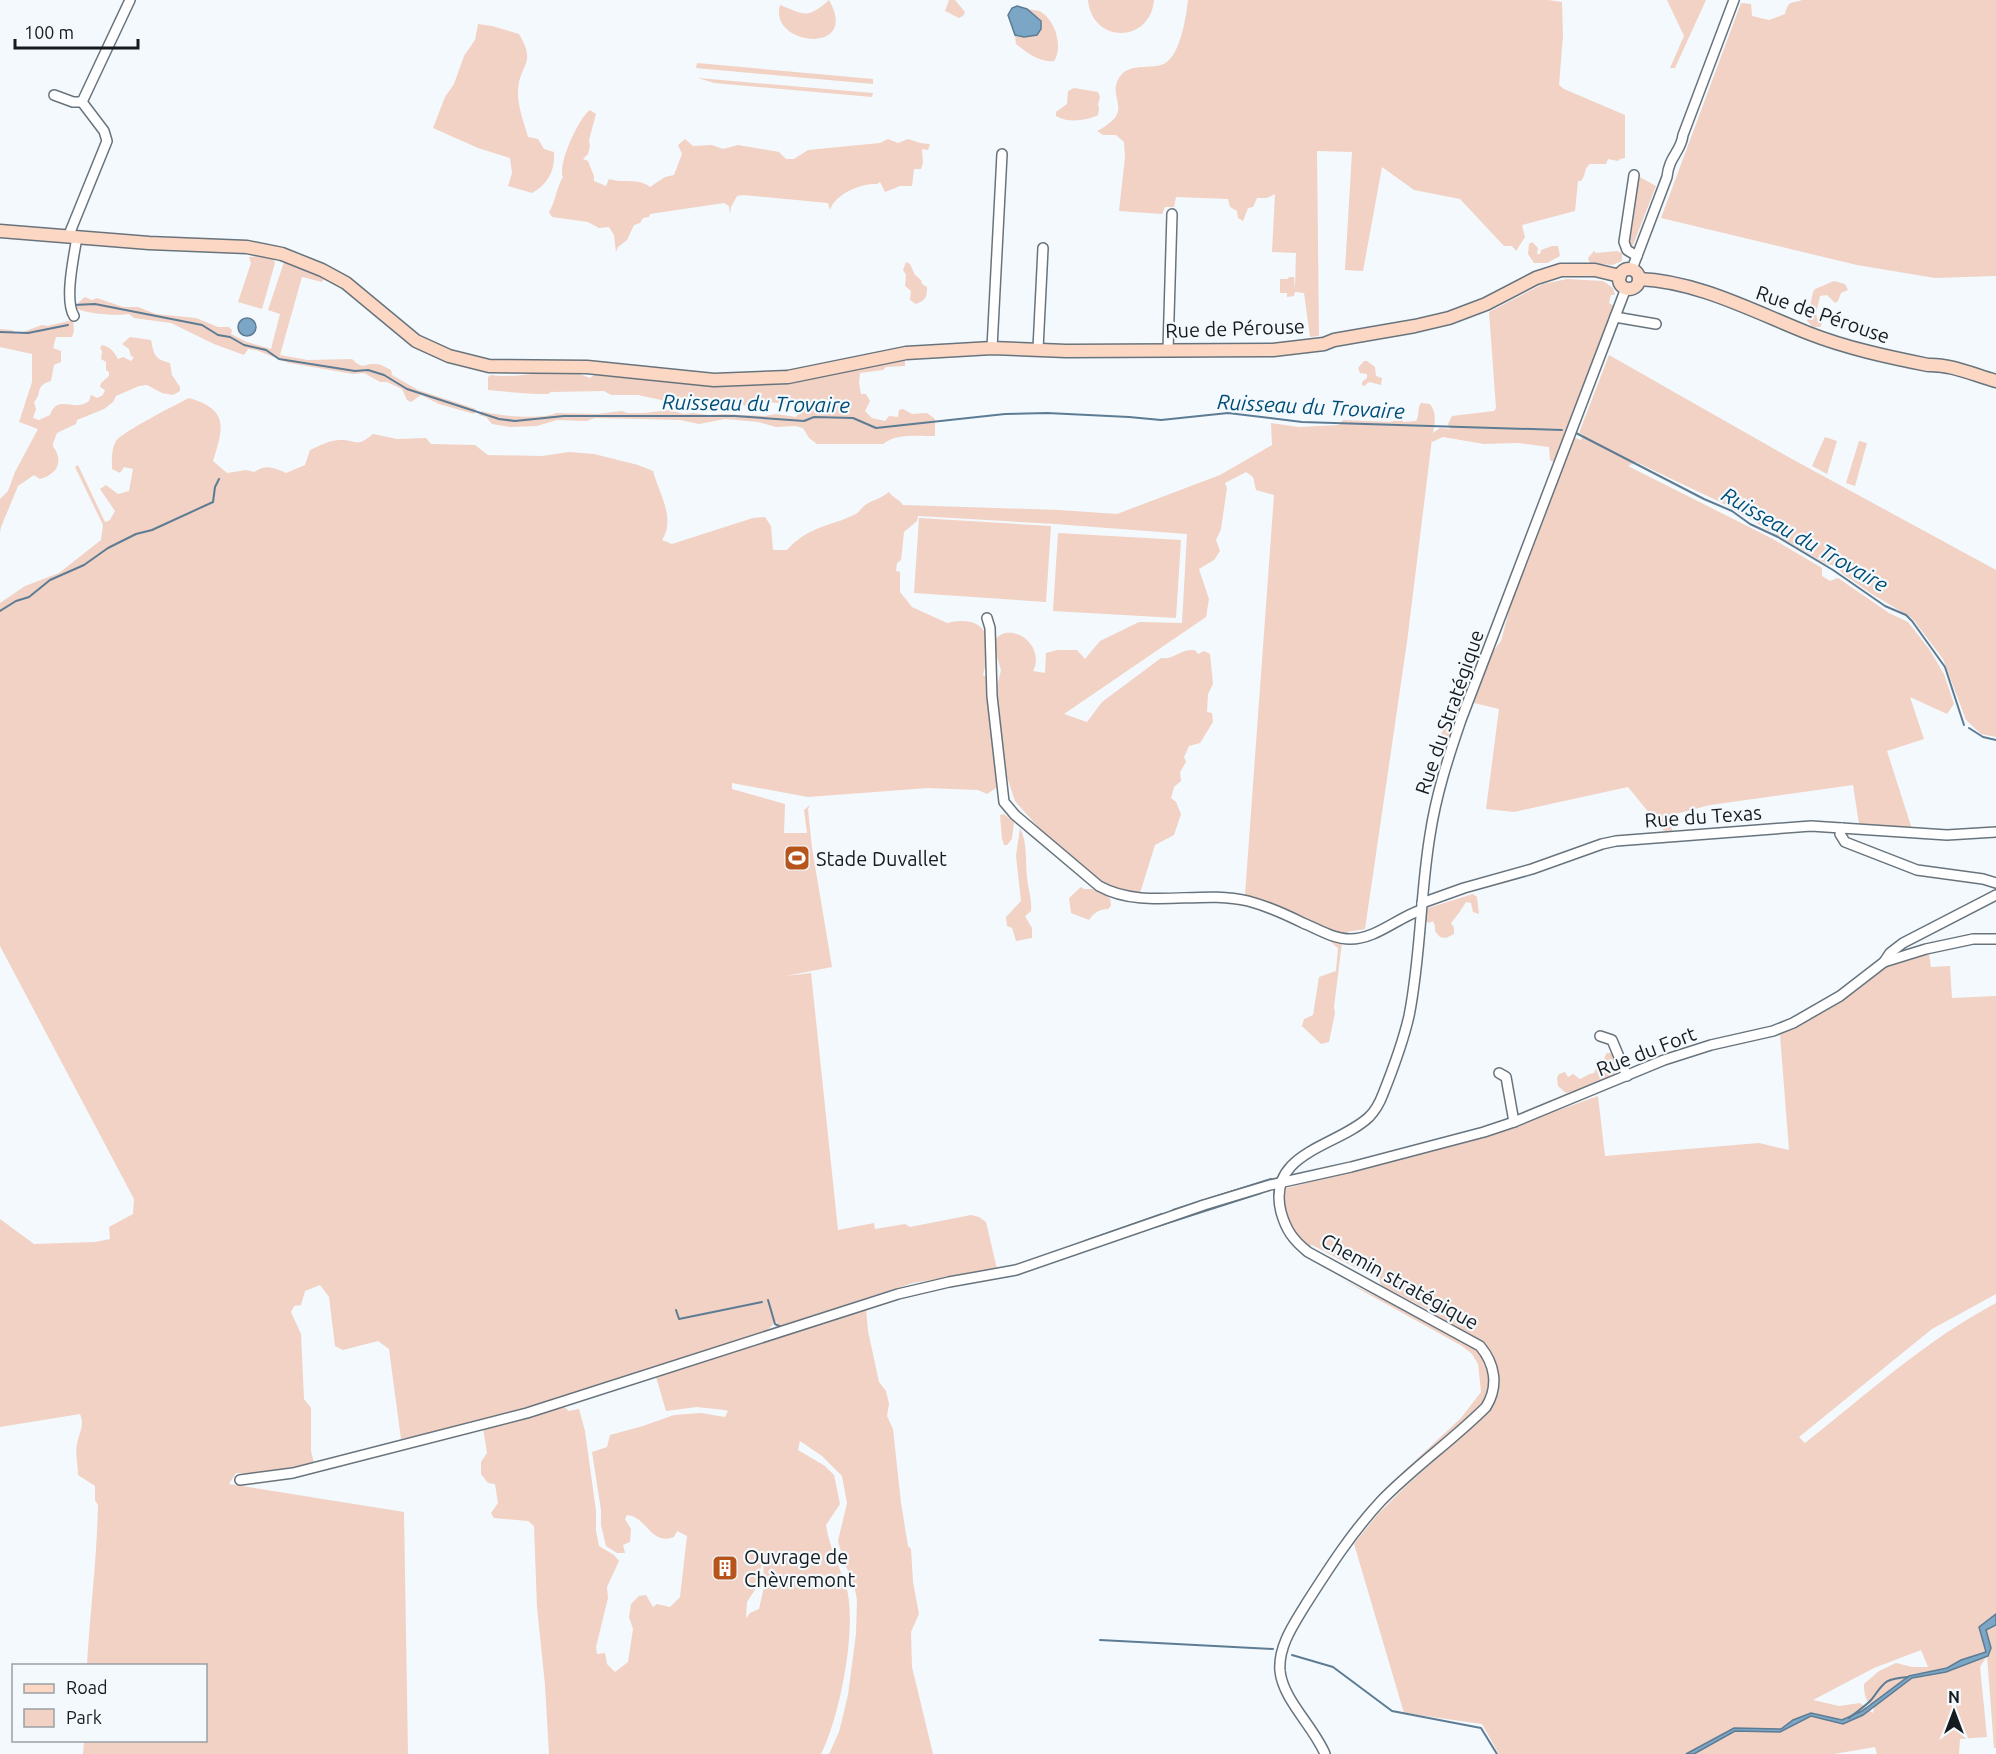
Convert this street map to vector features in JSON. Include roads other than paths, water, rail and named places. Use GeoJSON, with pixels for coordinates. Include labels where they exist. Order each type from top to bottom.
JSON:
{"type":"FeatureCollection","features":[{"type":"Feature","properties":{"kind":"street"},"geometry":{"type":"LineString","coordinates":[[82,102],[130,0]]}},
{"type":"Feature","properties":{"kind":"street"},"geometry":{"type":"LineString","coordinates":[[1635,274],[1623,271],[1623,282],[1634,287],[1637,256],[1668,177],[1668,167],[1673,154],[1683,141],[1683,135],[1734,0]]}},
{"type":"Feature","properties":{"kind":"street"},"geometry":{"type":"LineString","coordinates":[[54,95],[73,102],[82,102]]}},
{"type":"Feature","properties":{"kind":"street"},"geometry":{"type":"LineString","coordinates":[[74,316],[71,313],[70,298],[72,237],[107,141],[104,131],[82,102]]}},
{"type":"Feature","properties":{"kind":"street"},"geometry":{"type":"LineString","coordinates":[[992,348],[1002,154]]}},
{"type":"Feature","properties":{"kind":"street"},"geometry":{"type":"LineString","coordinates":[[1634,175],[1624,242],[1627,250],[1637,256]]}},
{"type":"Feature","properties":{"kind":"street"},"geometry":{"type":"LineString","coordinates":[[1168,350],[1172,214]]}},
{"type":"Feature","properties":{"kind":"street","name":"Rue de Pérouse"},"geometry":{"type":"LineString","coordinates":[[0,231],[248,248],[299,259],[346,283],[416,341],[449,356],[489,366],[586,367],[714,380],[788,377],[909,353],[992,348],[1066,351],[1273,350],[1324,344],[1449,318],[1486,304],[1541,276],[1561,270],[1595,270],[1623,282]]}},
{"type":"Feature","properties":{"kind":"street"},"geometry":{"type":"LineString","coordinates":[[1038,349],[1043,248]]}},
{"type":"Feature","properties":{"kind":"street","name":"Rue de Pérouse"},"geometry":{"type":"LineString","coordinates":[[1635,274],[1705,292],[1746,309],[1755,310],[1810,334],[1846,345],[1971,373],[1996,381]]}},
{"type":"Feature","properties":{"kind":"street","name":"Rue du Stratégique"},"geometry":{"type":"LineString","coordinates":[[1281,1184],[1290,1167],[1318,1146],[1357,1126],[1369,1116],[1382,1096],[1408,1018],[1418,955],[1432,822],[1442,779],[1455,738],[1615,317],[1623,282]]}},
{"type":"Feature","properties":{"kind":"street"},"geometry":{"type":"LineString","coordinates":[[1615,317],[1656,324]]}},
{"type":"Feature","properties":{"kind":"street","name":"Rue du Texas"},"geometry":{"type":"LineString","coordinates":[[987,618],[990,628],[992,696],[1004,802],[1015,815],[1099,886],[1108,891],[1131,896],[1247,900],[1334,937],[1361,938],[1464,888],[1532,869],[1609,843],[1810,826],[1947,835],[1996,831]]}},
{"type":"Feature","properties":{"kind":"street"},"geometry":{"type":"LineString","coordinates":[[1842,828],[1840,834],[1845,842],[1917,870],[1983,879],[1996,884]]}},
{"type":"Feature","properties":{"kind":"street","name":"Rue du Fort"},"geometry":{"type":"LineString","coordinates":[[240,1480],[293,1473],[527,1413],[898,1294],[1016,1270],[1204,1205],[1514,1122],[1684,1053],[1773,1031],[1792,1023],[1840,996],[1903,944],[1996,895]]}},
{"type":"Feature","properties":{"kind":"street"},"geometry":{"type":"LineString","coordinates":[[1884,962],[1973,939],[1996,939]]}},
{"type":"Feature","properties":{"kind":"street"},"geometry":{"type":"LineString","coordinates":[[1600,1036],[1612,1040],[1627,1076]]}},
{"type":"Feature","properties":{"kind":"street"},"geometry":{"type":"LineString","coordinates":[[1499,1073],[1506,1077],[1514,1122]]}},
{"type":"Feature","properties":{"kind":"street"},"geometry":{"type":"LineString","coordinates":[[1301,1159],[1308,1177]]}},
{"type":"Feature","properties":{"kind":"street","name":"Chemin stratégique"},"geometry":{"type":"LineString","coordinates":[[1281,1184],[1279,1205],[1292,1239],[1308,1252],[1480,1346],[1489,1359],[1493,1372],[1493,1392],[1486,1407],[1409,1475],[1364,1520],[1337,1557],[1284,1643],[1280,1661],[1282,1680],[1325,1754]]}},
{"type":"Feature","properties":{"kind":"water"},"geometry":{"type":"Polygon","coordinates":[[[1017,6],[1027,9],[1041,21],[1041,29],[1037,35],[1024,37],[1015,35],[1008,15],[1012,8],[1017,6]]]}},
{"type":"Feature","properties":{"kind":"water"},"geometry":{"type":"Polygon","coordinates":[[[243,318],[251,318],[256,323],[254,334],[243,336],[238,331],[238,323],[243,318]]]}},
{"type":"Feature","properties":{"kind":"water"},"geometry":{"type":"Polygon","coordinates":[[[1996,1614],[1996,1625],[1986,1630],[1991,1648],[1988,1656],[1946,1672],[1912,1678],[1863,1715],[1843,1724],[1811,1716],[1780,1732],[1735,1731],[1694,1754],[1686,1754],[1734,1728],[1781,1729],[1793,1720],[1811,1713],[1842,1720],[1862,1711],[1909,1676],[1947,1668],[1961,1660],[1986,1652],[1979,1627],[1996,1614]]]}},
{"type":"Feature","properties":{"kind":"waterway","name":"Ruisseau du Trovaire"},"geometry":{"type":"LineString","coordinates":[[73,305],[95,304],[202,325],[218,335],[266,350],[279,359],[355,371],[368,370],[384,375],[407,389],[499,419],[515,421],[564,416],[735,416],[804,421],[814,417],[853,418],[876,428],[1005,414],[1047,413],[1161,420],[1228,413],[1302,422],[1562,430]]}},
{"type":"Feature","properties":{"kind":"waterway","name":"Ruisseau du Trovaire"},"geometry":{"type":"LineString","coordinates":[[0,332],[28,333],[68,325]]}},
{"type":"Feature","properties":{"kind":"waterway","name":"Ruisseau du Trovaire"},"geometry":{"type":"LineString","coordinates":[[1576,433],[1732,511],[1750,524],[1778,537],[1833,570],[1885,606],[1906,615],[1945,667],[1964,725]]}},
{"type":"Feature","properties":{"kind":"waterway"},"geometry":{"type":"LineString","coordinates":[[0,611],[16,601],[29,597],[50,580],[84,565],[108,548],[213,502],[215,487],[219,479]]}},
{"type":"Feature","properties":{"kind":"waterway","name":"Ruisseau du Trovaire"},"geometry":{"type":"LineString","coordinates":[[1969,728],[1983,737],[1996,740]]}},
{"type":"Feature","properties":{"kind":"waterway"},"geometry":{"type":"LineString","coordinates":[[1173,1210],[1271,1179]]}},
{"type":"Feature","properties":{"kind":"waterway"},"geometry":{"type":"LineString","coordinates":[[1155,1227],[1261,1193]]}},
{"type":"Feature","properties":{"kind":"waterway"},"geometry":{"type":"LineString","coordinates":[[1085,1241],[1162,1214]]}},
{"type":"Feature","properties":{"kind":"waterway"},"geometry":{"type":"LineString","coordinates":[[897,1290],[927,1283]]}},
{"type":"Feature","properties":{"kind":"waterway"},"geometry":{"type":"LineString","coordinates":[[768,1300],[775,1324],[781,1327]]}},
{"type":"Feature","properties":{"kind":"waterway"},"geometry":{"type":"LineString","coordinates":[[676,1310],[679,1319],[762,1302]]}},
{"type":"Feature","properties":{"kind":"waterway"},"geometry":{"type":"LineString","coordinates":[[1100,1640],[1273,1649]]}},
{"type":"Feature","properties":{"kind":"waterway"},"geometry":{"type":"LineString","coordinates":[[1292,1655],[1333,1667],[1392,1711],[1481,1728],[1497,1754]]}},
{"type":"Feature","properties":{"kind":"waterway"},"geometry":{"type":"LineString","coordinates":[[1849,1718],[1870,1702],[1886,1682],[1908,1677]]}},
{"type":"Feature","properties":{"kind":"place","name":"Stade Duvallet"},"geometry":{"type":"Point","coordinates":[797,858]}},
{"type":"Feature","properties":{"kind":"place","name":"Ouvrage de Chèvremont"},"geometry":{"type":"Point","coordinates":[725,1568]}}]}
